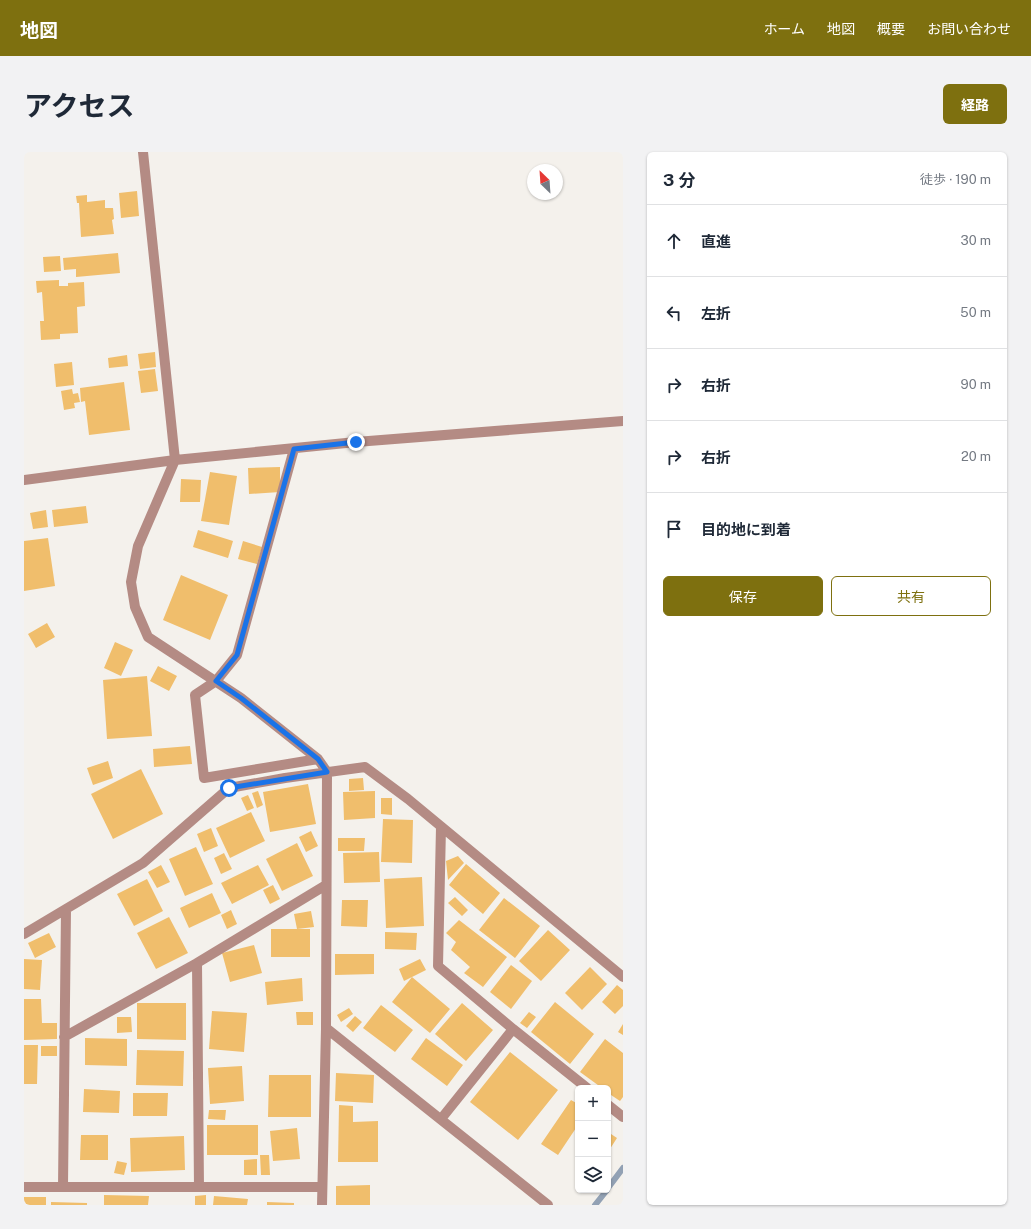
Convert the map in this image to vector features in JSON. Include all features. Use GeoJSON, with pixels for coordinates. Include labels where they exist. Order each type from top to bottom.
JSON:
{"type":"FeatureCollection","features":[{"type":"Feature","properties":{"kind":"street"},"geometry":{"type":"LineString","coordinates":[[143,152],[175,460],[138,546],[131,582],[134,607],[148,637],[241,698],[318,759],[327,772],[326,1028],[322,1205]]}},
{"type":"Feature","properties":{"kind":"street"},"geometry":{"type":"LineString","coordinates":[[24,480],[175,460],[356,442],[623,421]]}},
{"type":"Feature","properties":{"kind":"street"},"geometry":{"type":"LineString","coordinates":[[294,449],[237,655],[216,681],[195,695],[204,778],[318,759]]}},
{"type":"Feature","properties":{"kind":"street"},"geometry":{"type":"LineString","coordinates":[[24,934],[143,863],[229,788],[365,767],[441,827],[623,976]]}},
{"type":"Feature","properties":{"kind":"street"},"geometry":{"type":"LineString","coordinates":[[441,827],[438,966],[583,1085]]}},
{"type":"Feature","properties":{"kind":"street"},"geometry":{"type":"LineString","coordinates":[[64,1037],[197,963],[326,885]]}},
{"type":"Feature","properties":{"kind":"street"},"geometry":{"type":"LineString","coordinates":[[63,1187],[66,909]]}},
{"type":"Feature","properties":{"kind":"street"},"geometry":{"type":"LineString","coordinates":[[197,963],[199,1187]]}},
{"type":"Feature","properties":{"kind":"street"},"geometry":{"type":"LineString","coordinates":[[326,1028],[548,1205]]}},
{"type":"Feature","properties":{"kind":"street"},"geometry":{"type":"LineString","coordinates":[[441,1119],[513,1029]]}},
{"type":"Feature","properties":{"kind":"street"},"geometry":{"type":"LineString","coordinates":[[611,1107],[623,1117]]}},
{"type":"Feature","properties":{"kind":"street"},"geometry":{"type":"LineString","coordinates":[[24,1187],[322,1187]]}},
{"type":"Feature","properties":{"kind":"building"},"geometry":{"type":"Polygon","coordinates":[[[137,191],[139,216],[121,218],[119,193],[137,191]]]}},
{"type":"Feature","properties":{"kind":"building"},"geometry":{"type":"Polygon","coordinates":[[[87,195],[87,202],[105,200],[105,208],[113,208],[114,219],[112,220],[114,234],[81,237],[79,203],[77,203],[76,196],[87,195]]]}},
{"type":"Feature","properties":{"kind":"building"},"geometry":{"type":"Polygon","coordinates":[[[118,253],[120,273],[76,277],[76,269],[64,270],[63,258],[118,253]]]}},
{"type":"Feature","properties":{"kind":"building"},"geometry":{"type":"Polygon","coordinates":[[[60,256],[61,271],[44,272],[43,257],[60,256]]]}},
{"type":"Feature","properties":{"kind":"building"},"geometry":{"type":"Polygon","coordinates":[[[59,280],[59,286],[68,286],[68,283],[84,282],[85,306],[77,307],[78,333],[60,334],[60,339],[41,340],[40,321],[44,321],[42,292],[37,293],[36,281],[59,280]]]}},
{"type":"Feature","properties":{"kind":"building"},"geometry":{"type":"Polygon","coordinates":[[[155,352],[156,367],[140,369],[138,354],[155,352]]]}},
{"type":"Feature","properties":{"kind":"building"},"geometry":{"type":"Polygon","coordinates":[[[127,355],[128,366],[109,368],[108,358],[127,355]]]}},
{"type":"Feature","properties":{"kind":"building"},"geometry":{"type":"Polygon","coordinates":[[[72,362],[74,385],[56,387],[54,364],[72,362]]]}},
{"type":"Feature","properties":{"kind":"building"},"geometry":{"type":"Polygon","coordinates":[[[155,369],[158,391],[141,393],[138,371],[155,369]]]}},
{"type":"Feature","properties":{"kind":"building"},"geometry":{"type":"Polygon","coordinates":[[[124,382],[130,430],[89,435],[85,401],[81,402],[80,388],[124,382]]]}},
{"type":"Feature","properties":{"kind":"building"},"geometry":{"type":"Polygon","coordinates":[[[72,389],[73,394],[78,393],[80,402],[74,403],[75,408],[64,410],[61,391],[72,389]]]}},
{"type":"Feature","properties":{"kind":"building"},"geometry":{"type":"Polygon","coordinates":[[[280,467],[280,492],[249,494],[248,468],[280,467]]]}},
{"type":"Feature","properties":{"kind":"building"},"geometry":{"type":"Polygon","coordinates":[[[210,472],[237,476],[229,525],[201,521],[210,472]]]}},
{"type":"Feature","properties":{"kind":"building"},"geometry":{"type":"Polygon","coordinates":[[[181,479],[201,480],[200,502],[180,502],[181,479]]]}},
{"type":"Feature","properties":{"kind":"building"},"geometry":{"type":"Polygon","coordinates":[[[86,506],[88,523],[54,527],[52,510],[86,506]]]}},
{"type":"Feature","properties":{"kind":"building"},"geometry":{"type":"Polygon","coordinates":[[[46,510],[48,527],[33,529],[30,513],[46,510]]]}},
{"type":"Feature","properties":{"kind":"building"},"geometry":{"type":"Polygon","coordinates":[[[198,530],[233,541],[228,558],[193,547],[198,530]]]}},
{"type":"Feature","properties":{"kind":"building"},"geometry":{"type":"Polygon","coordinates":[[[48,538],[55,586],[24,591],[24,541],[48,538]]]}},
{"type":"Feature","properties":{"kind":"building"},"geometry":{"type":"Polygon","coordinates":[[[243,541],[262,547],[257,564],[238,559],[243,541]]]}},
{"type":"Feature","properties":{"kind":"building"},"geometry":{"type":"Polygon","coordinates":[[[181,575],[228,595],[210,640],[163,620],[181,575]]]}},
{"type":"Feature","properties":{"kind":"building"},"geometry":{"type":"Polygon","coordinates":[[[47,623],[55,637],[36,648],[28,634],[47,623]]]}},
{"type":"Feature","properties":{"kind":"building"},"geometry":{"type":"Polygon","coordinates":[[[115,642],[133,650],[121,676],[104,668],[115,642]]]}},
{"type":"Feature","properties":{"kind":"building"},"geometry":{"type":"Polygon","coordinates":[[[158,666],[177,676],[169,691],[150,681],[158,666]]]}},
{"type":"Feature","properties":{"kind":"building"},"geometry":{"type":"Polygon","coordinates":[[[147,676],[152,736],[107,739],[103,680],[147,676]]]}},
{"type":"Feature","properties":{"kind":"building"},"geometry":{"type":"Polygon","coordinates":[[[190,746],[192,764],[154,767],[153,749],[190,746]]]}},
{"type":"Feature","properties":{"kind":"building"},"geometry":{"type":"Polygon","coordinates":[[[108,761],[113,778],[93,785],[87,768],[108,761]]]}},
{"type":"Feature","properties":{"kind":"building"},"geometry":{"type":"Polygon","coordinates":[[[141,769],[163,814],[113,839],[91,794],[141,769]]]}},
{"type":"Feature","properties":{"kind":"building"},"geometry":{"type":"Polygon","coordinates":[[[363,778],[364,790],[349,791],[349,779],[363,778]]]}},
{"type":"Feature","properties":{"kind":"building"},"geometry":{"type":"Polygon","coordinates":[[[308,784],[316,824],[270,832],[263,792],[308,784]]]}},
{"type":"Feature","properties":{"kind":"building"},"geometry":{"type":"Polygon","coordinates":[[[258,791],[263,805],[257,808],[252,793],[258,791]]]}},
{"type":"Feature","properties":{"kind":"building"},"geometry":{"type":"Polygon","coordinates":[[[375,791],[375,818],[344,820],[343,792],[375,791]]]}},
{"type":"Feature","properties":{"kind":"building"},"geometry":{"type":"Polygon","coordinates":[[[248,795],[254,808],[247,811],[241,798],[248,795]]]}},
{"type":"Feature","properties":{"kind":"building"},"geometry":{"type":"Polygon","coordinates":[[[381,798],[392,798],[392,815],[381,814],[381,798]]]}},
{"type":"Feature","properties":{"kind":"building"},"geometry":{"type":"Polygon","coordinates":[[[251,812],[265,841],[230,858],[216,828],[251,812]]]}},
{"type":"Feature","properties":{"kind":"building"},"geometry":{"type":"Polygon","coordinates":[[[383,819],[413,820],[412,863],[381,862],[383,819]]]}},
{"type":"Feature","properties":{"kind":"building"},"geometry":{"type":"Polygon","coordinates":[[[211,828],[218,846],[204,852],[197,834],[211,828]]]}},
{"type":"Feature","properties":{"kind":"building"},"geometry":{"type":"Polygon","coordinates":[[[311,831],[318,846],[306,852],[299,837],[311,831]]]}},
{"type":"Feature","properties":{"kind":"building"},"geometry":{"type":"Polygon","coordinates":[[[338,838],[365,838],[364,851],[338,851],[338,838]]]}},
{"type":"Feature","properties":{"kind":"building"},"geometry":{"type":"Polygon","coordinates":[[[297,843],[313,876],[282,891],[266,859],[297,843]]]}},
{"type":"Feature","properties":{"kind":"building"},"geometry":{"type":"Polygon","coordinates":[[[196,847],[213,884],[185,896],[169,859],[196,847]]]}},
{"type":"Feature","properties":{"kind":"building"},"geometry":{"type":"Polygon","coordinates":[[[379,852],[380,882],[344,883],[343,853],[379,852]]]}},
{"type":"Feature","properties":{"kind":"building"},"geometry":{"type":"Polygon","coordinates":[[[224,853],[232,869],[221,874],[214,858],[224,853]]]}},
{"type":"Feature","properties":{"kind":"building"},"geometry":{"type":"Polygon","coordinates":[[[458,856],[464,863],[448,880],[446,861],[458,856]]]}},
{"type":"Feature","properties":{"kind":"building"},"geometry":{"type":"Polygon","coordinates":[[[466,864],[500,893],[483,914],[449,885],[466,864]]]}},
{"type":"Feature","properties":{"kind":"building"},"geometry":{"type":"Polygon","coordinates":[[[161,865],[170,882],[157,888],[148,872],[161,865]]]}},
{"type":"Feature","properties":{"kind":"building"},"geometry":{"type":"Polygon","coordinates":[[[258,865],[269,885],[232,904],[221,883],[258,865]]]}},
{"type":"Feature","properties":{"kind":"building"},"geometry":{"type":"Polygon","coordinates":[[[422,877],[424,926],[386,928],[384,879],[422,877]]]}},
{"type":"Feature","properties":{"kind":"building"},"geometry":{"type":"Polygon","coordinates":[[[147,879],[163,911],[134,926],[117,894],[147,879]]]}},
{"type":"Feature","properties":{"kind":"building"},"geometry":{"type":"Polygon","coordinates":[[[273,885],[280,899],[270,904],[263,890],[273,885]]]}},
{"type":"Feature","properties":{"kind":"building"},"geometry":{"type":"Polygon","coordinates":[[[212,893],[221,913],[189,928],[180,908],[212,893]]]}},
{"type":"Feature","properties":{"kind":"building"},"geometry":{"type":"Polygon","coordinates":[[[455,897],[468,910],[462,916],[448,903],[455,897]]]}},
{"type":"Feature","properties":{"kind":"building"},"geometry":{"type":"Polygon","coordinates":[[[504,898],[540,926],[515,958],[479,930],[504,898]]]}},
{"type":"Feature","properties":{"kind":"building"},"geometry":{"type":"Polygon","coordinates":[[[342,900],[368,900],[367,927],[341,926],[342,900]]]}},
{"type":"Feature","properties":{"kind":"building"},"geometry":{"type":"Polygon","coordinates":[[[231,910],[237,924],[227,929],[221,915],[231,910]]]}},
{"type":"Feature","properties":{"kind":"building"},"geometry":{"type":"Polygon","coordinates":[[[311,911],[314,927],[297,929],[294,914],[311,911]]]}},
{"type":"Feature","properties":{"kind":"building"},"geometry":{"type":"Polygon","coordinates":[[[169,917],[188,953],[156,969],[137,933],[169,917]]]}},
{"type":"Feature","properties":{"kind":"building"},"geometry":{"type":"Polygon","coordinates":[[[459,920],[507,957],[483,987],[464,973],[470,967],[451,950],[456,942],[446,933],[459,920]]]}},
{"type":"Feature","properties":{"kind":"building"},"geometry":{"type":"Polygon","coordinates":[[[271,929],[310,929],[310,957],[271,957],[271,929]]]}},
{"type":"Feature","properties":{"kind":"building"},"geometry":{"type":"Polygon","coordinates":[[[548,930],[570,950],[541,981],[519,961],[548,930]]]}},
{"type":"Feature","properties":{"kind":"building"},"geometry":{"type":"Polygon","coordinates":[[[385,932],[417,933],[416,950],[385,949],[385,932]]]}},
{"type":"Feature","properties":{"kind":"building"},"geometry":{"type":"Polygon","coordinates":[[[49,933],[56,947],[35,958],[28,943],[49,933]]]}},
{"type":"Feature","properties":{"kind":"building"},"geometry":{"type":"Polygon","coordinates":[[[254,945],[262,973],[230,982],[222,953],[254,945]]]}},
{"type":"Feature","properties":{"kind":"building"},"geometry":{"type":"Polygon","coordinates":[[[335,954],[374,954],[374,974],[335,975],[335,954]]]}},
{"type":"Feature","properties":{"kind":"building"},"geometry":{"type":"Polygon","coordinates":[[[24,959],[42,960],[40,990],[24,989],[24,959]]]}},
{"type":"Feature","properties":{"kind":"building"},"geometry":{"type":"Polygon","coordinates":[[[420,959],[426,970],[404,981],[399,969],[420,959]]]}},
{"type":"Feature","properties":{"kind":"building"},"geometry":{"type":"Polygon","coordinates":[[[511,965],[532,981],[511,1009],[490,992],[511,965]]]}},
{"type":"Feature","properties":{"kind":"building"},"geometry":{"type":"Polygon","coordinates":[[[590,967],[607,984],[582,1010],[565,993],[590,967]]]}},
{"type":"Feature","properties":{"kind":"building"},"geometry":{"type":"Polygon","coordinates":[[[412,977],[450,1009],[430,1033],[392,1002],[412,977]]]}},
{"type":"Feature","properties":{"kind":"building"},"geometry":{"type":"Polygon","coordinates":[[[302,978],[303,1001],[267,1005],[265,982],[302,978]]]}},
{"type":"Feature","properties":{"kind":"building"},"geometry":{"type":"Polygon","coordinates":[[[617,985],[623,990],[623,1006],[615,1014],[602,1002],[617,985]]]}},
{"type":"Feature","properties":{"kind":"building"},"geometry":{"type":"Polygon","coordinates":[[[24,999],[41,999],[42,1023],[57,1023],[57,1039],[24,1040],[24,999]]]}},
{"type":"Feature","properties":{"kind":"building"},"geometry":{"type":"Polygon","coordinates":[[[555,1002],[594,1034],[570,1064],[531,1032],[555,1002]]]}},
{"type":"Feature","properties":{"kind":"building"},"geometry":{"type":"Polygon","coordinates":[[[137,1003],[186,1003],[186,1040],[137,1039],[137,1003]]]}},
{"type":"Feature","properties":{"kind":"building"},"geometry":{"type":"Polygon","coordinates":[[[462,1003],[493,1030],[466,1061],[435,1034],[462,1003]]]}},
{"type":"Feature","properties":{"kind":"building"},"geometry":{"type":"Polygon","coordinates":[[[381,1005],[413,1030],[395,1052],[363,1028],[381,1005]]]}},
{"type":"Feature","properties":{"kind":"building"},"geometry":{"type":"Polygon","coordinates":[[[349,1008],[353,1014],[341,1022],[337,1015],[349,1008]]]}},
{"type":"Feature","properties":{"kind":"building"},"geometry":{"type":"Polygon","coordinates":[[[212,1011],[247,1013],[244,1052],[209,1049],[212,1011]]]}},
{"type":"Feature","properties":{"kind":"building"},"geometry":{"type":"Polygon","coordinates":[[[296,1012],[313,1012],[313,1025],[297,1025],[296,1012]]]}},
{"type":"Feature","properties":{"kind":"building"},"geometry":{"type":"Polygon","coordinates":[[[529,1012],[536,1017],[527,1028],[520,1023],[529,1012]]]}},
{"type":"Feature","properties":{"kind":"building"},"geometry":{"type":"Polygon","coordinates":[[[355,1016],[362,1022],[353,1032],[346,1026],[355,1016]]]}},
{"type":"Feature","properties":{"kind":"building"},"geometry":{"type":"Polygon","coordinates":[[[117,1017],[131,1017],[132,1032],[117,1033],[117,1017]]]}},
{"type":"Feature","properties":{"kind":"building"},"geometry":{"type":"Polygon","coordinates":[[[623,1024],[623,1035],[618,1032],[623,1024]]]}},
{"type":"Feature","properties":{"kind":"building"},"geometry":{"type":"Polygon","coordinates":[[[85,1038],[127,1039],[127,1066],[85,1065],[85,1038]]]}},
{"type":"Feature","properties":{"kind":"building"},"geometry":{"type":"Polygon","coordinates":[[[426,1038],[463,1065],[447,1086],[411,1059],[426,1038]]]}},
{"type":"Feature","properties":{"kind":"building"},"geometry":{"type":"Polygon","coordinates":[[[605,1039],[623,1053],[623,1097],[620,1101],[611,1095],[611,1085],[598,1085],[580,1072],[605,1039]]]}},
{"type":"Feature","properties":{"kind":"building"},"geometry":{"type":"Polygon","coordinates":[[[24,1045],[38,1045],[37,1084],[24,1084],[24,1045]]]}},
{"type":"Feature","properties":{"kind":"building"},"geometry":{"type":"Polygon","coordinates":[[[41,1046],[57,1046],[57,1056],[41,1056],[41,1046]]]}},
{"type":"Feature","properties":{"kind":"building"},"geometry":{"type":"Polygon","coordinates":[[[137,1050],[184,1051],[183,1086],[136,1085],[137,1050]]]}},
{"type":"Feature","properties":{"kind":"building"},"geometry":{"type":"Polygon","coordinates":[[[510,1052],[558,1090],[518,1140],[470,1102],[510,1052]]]}},
{"type":"Feature","properties":{"kind":"building"},"geometry":{"type":"Polygon","coordinates":[[[242,1066],[244,1101],[210,1104],[208,1068],[242,1066]]]}},
{"type":"Feature","properties":{"kind":"building"},"geometry":{"type":"Polygon","coordinates":[[[336,1073],[374,1075],[373,1103],[335,1101],[336,1073]]]}},
{"type":"Feature","properties":{"kind":"building"},"geometry":{"type":"Polygon","coordinates":[[[269,1075],[311,1075],[311,1117],[268,1117],[269,1075]]]}},
{"type":"Feature","properties":{"kind":"building"},"geometry":{"type":"Polygon","coordinates":[[[84,1089],[120,1091],[119,1113],[83,1112],[84,1089]]]}},
{"type":"Feature","properties":{"kind":"building"},"geometry":{"type":"Polygon","coordinates":[[[133,1093],[168,1093],[167,1116],[133,1116],[133,1093]]]}},
{"type":"Feature","properties":{"kind":"building"},"geometry":{"type":"Polygon","coordinates":[[[571,1100],[575,1102],[575,1130],[558,1155],[541,1144],[571,1100]]]}},
{"type":"Feature","properties":{"kind":"building"},"geometry":{"type":"Polygon","coordinates":[[[339,1105],[353,1106],[353,1122],[378,1121],[378,1162],[338,1162],[339,1105]]]}},
{"type":"Feature","properties":{"kind":"building"},"geometry":{"type":"Polygon","coordinates":[[[209,1110],[226,1110],[225,1120],[208,1119],[209,1110]]]}},
{"type":"Feature","properties":{"kind":"building"},"geometry":{"type":"Polygon","coordinates":[[[207,1125],[258,1125],[258,1155],[207,1155],[207,1125]]]}},
{"type":"Feature","properties":{"kind":"building"},"geometry":{"type":"Polygon","coordinates":[[[297,1128],[300,1159],[273,1161],[270,1131],[297,1128]]]}},
{"type":"Feature","properties":{"kind":"building"},"geometry":{"type":"Polygon","coordinates":[[[611,1134],[617,1138],[611,1147],[611,1134]]]}},
{"type":"Feature","properties":{"kind":"building"},"geometry":{"type":"Polygon","coordinates":[[[81,1135],[108,1135],[108,1160],[80,1160],[81,1135]]]}},
{"type":"Feature","properties":{"kind":"building"},"geometry":{"type":"Polygon","coordinates":[[[184,1136],[185,1170],[131,1172],[130,1138],[184,1136]]]}},
{"type":"Feature","properties":{"kind":"building"},"geometry":{"type":"Polygon","coordinates":[[[260,1155],[269,1155],[270,1175],[261,1175],[260,1155]]]}},
{"type":"Feature","properties":{"kind":"building"},"geometry":{"type":"Polygon","coordinates":[[[257,1159],[257,1175],[244,1175],[244,1160],[257,1159]]]}},
{"type":"Feature","properties":{"kind":"building"},"geometry":{"type":"Polygon","coordinates":[[[117,1161],[127,1163],[124,1175],[114,1173],[117,1161]]]}},
{"type":"Feature","properties":{"kind":"building"},"geometry":{"type":"Polygon","coordinates":[[[370,1185],[370,1205],[336,1205],[336,1186],[370,1185]]]}},
{"type":"Feature","properties":{"kind":"building"},"geometry":{"type":"Polygon","coordinates":[[[104,1195],[149,1196],[148,1205],[104,1205],[104,1195]]]}},
{"type":"Feature","properties":{"kind":"building"},"geometry":{"type":"Polygon","coordinates":[[[206,1195],[206,1205],[195,1205],[195,1196],[206,1195]]]}},
{"type":"Feature","properties":{"kind":"building"},"geometry":{"type":"Polygon","coordinates":[[[214,1196],[248,1199],[247,1205],[213,1205],[214,1196]]]}},
{"type":"Feature","properties":{"kind":"building"},"geometry":{"type":"Polygon","coordinates":[[[24,1197],[46,1197],[46,1205],[24,1205],[24,1197]]]}},
{"type":"Feature","properties":{"kind":"building"},"geometry":{"type":"Polygon","coordinates":[[[51,1202],[87,1203],[87,1205],[51,1205],[51,1202]]]}},
{"type":"Feature","properties":{"kind":"building"},"geometry":{"type":"Polygon","coordinates":[[[267,1202],[294,1203],[294,1205],[267,1205],[267,1202]]]}},
{"type":"Feature","properties":{"kind":"waterway"},"geometry":{"type":"LineString","coordinates":[[611,1184],[623,1168]]}},
{"type":"Feature","properties":{"kind":"waterway"},"geometry":{"type":"LineString","coordinates":[[595,1205],[605,1193]]}},
{"type":"Feature","properties":{"kind":"route"},"geometry":{"type":"LineString","coordinates":[[229,788],[327,772],[318,759],[241,698],[216,681],[237,655],[294,449],[356,442]]}}]}
